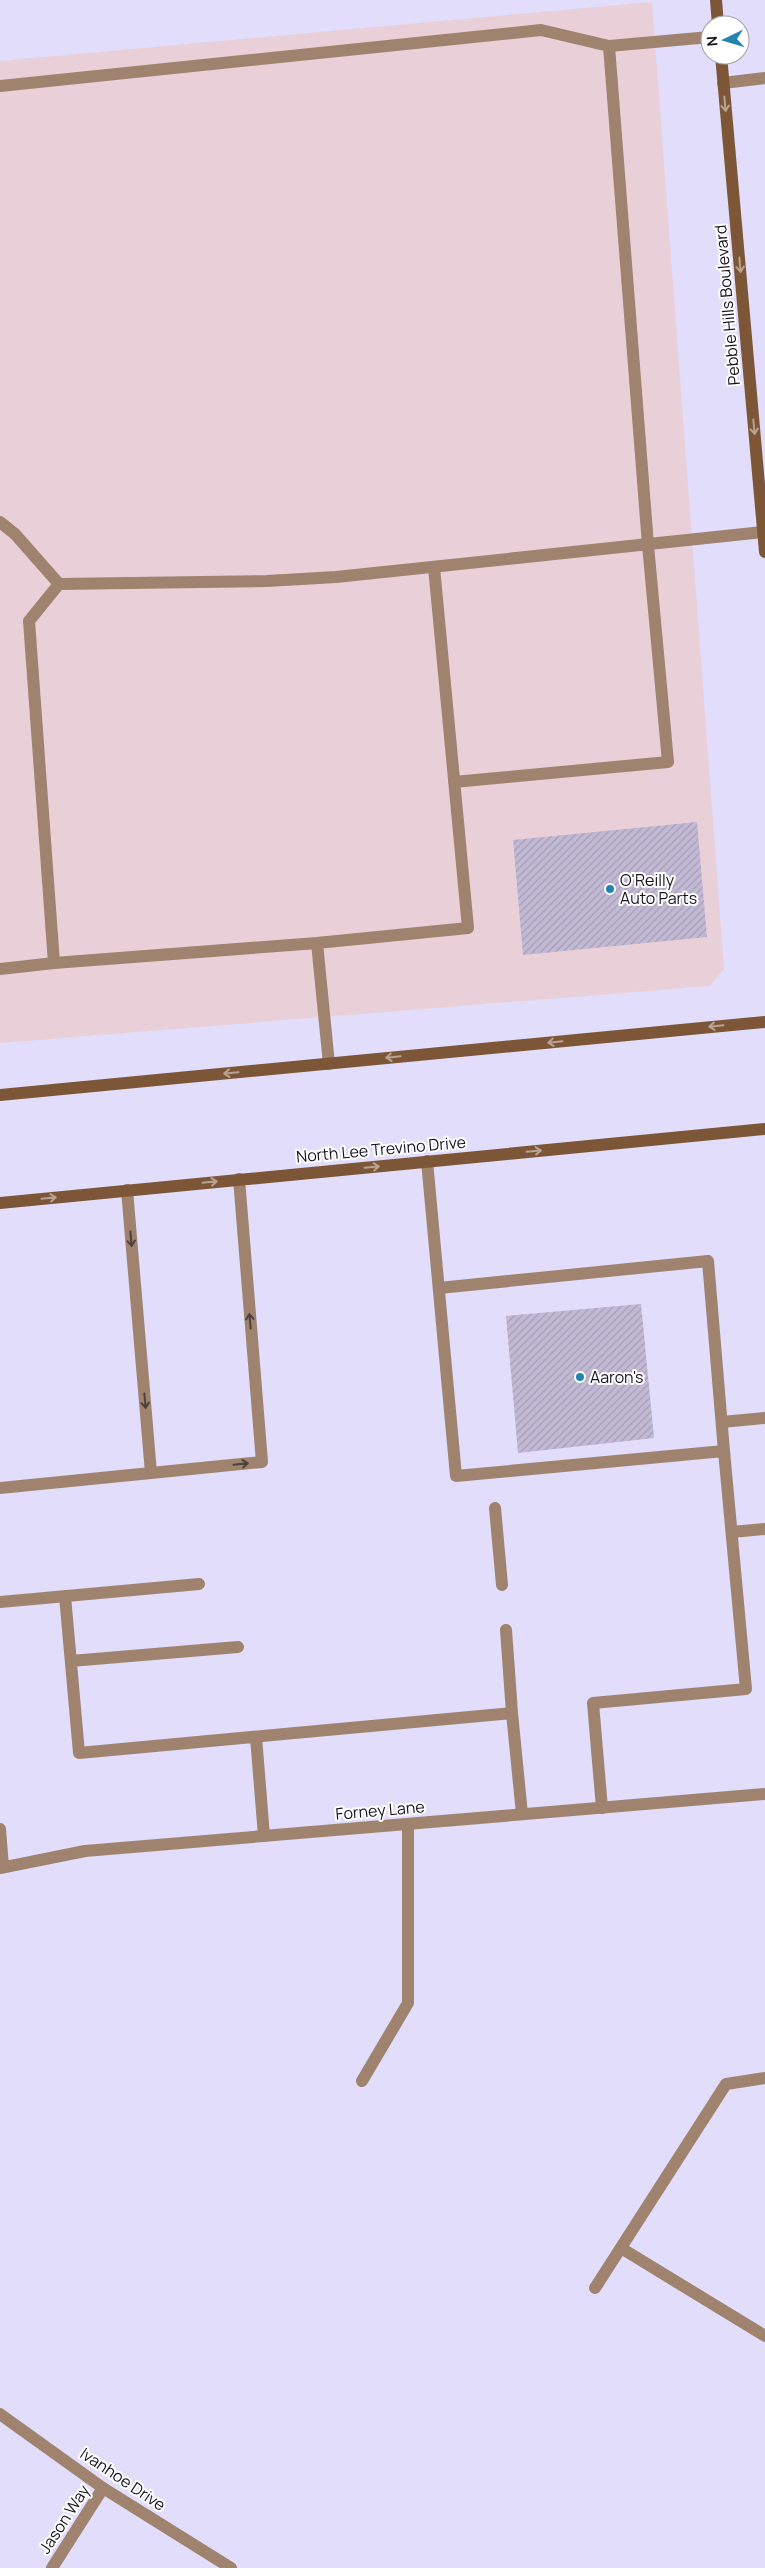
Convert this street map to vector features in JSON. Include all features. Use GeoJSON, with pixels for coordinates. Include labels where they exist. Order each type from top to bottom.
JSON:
{"type":"FeatureCollection","features":[{"type":"Feature","properties":{"kind":"main road"},"geometry":{"type":"LineString","coordinates":[[716,0],[717,15]]}},
{"type":"Feature","properties":{"kind":"main road","name":"Pebble Hills Boulevard"},"geometry":{"type":"LineString","coordinates":[[722,65],[765,552]]}},
{"type":"Feature","properties":{"kind":"main road"},"geometry":{"type":"LineString","coordinates":[[0,1095],[765,1022]]}},
{"type":"Feature","properties":{"kind":"main road","name":"North Lee Trevino Drive"},"geometry":{"type":"LineString","coordinates":[[0,1202],[765,1129]]}},
{"type":"Feature","properties":{"kind":"street"},"geometry":{"type":"LineString","coordinates":[[0,86],[541,30],[609,46],[700,38]]}},
{"type":"Feature","properties":{"kind":"street"},"geometry":{"type":"LineString","coordinates":[[454,782],[668,762],[648,545],[609,46]]}},
{"type":"Feature","properties":{"kind":"street"},"geometry":{"type":"LineString","coordinates":[[723,83],[765,78]]}},
{"type":"Feature","properties":{"kind":"street"},"geometry":{"type":"LineString","coordinates":[[0,522],[15,534],[59,584],[266,581],[434,567],[763,532]]}},
{"type":"Feature","properties":{"kind":"street"},"geometry":{"type":"LineString","coordinates":[[0,969],[54,963],[318,944],[468,928],[434,567]]}},
{"type":"Feature","properties":{"kind":"street"},"geometry":{"type":"LineString","coordinates":[[54,963],[29,621],[59,584]]}},
{"type":"Feature","properties":{"kind":"street"},"geometry":{"type":"LineString","coordinates":[[318,944],[329,1064]]}},
{"type":"Feature","properties":{"kind":"street"},"geometry":{"type":"LineString","coordinates":[[427,1161],[456,1476],[724,1451]]}},
{"type":"Feature","properties":{"kind":"street"},"geometry":{"type":"LineString","coordinates":[[0,1488],[262,1462],[239,1179]]}},
{"type":"Feature","properties":{"kind":"street"},"geometry":{"type":"LineString","coordinates":[[127,1190],[151,1473]]}},
{"type":"Feature","properties":{"kind":"street"},"geometry":{"type":"LineString","coordinates":[[439,1288],[708,1261],[746,1689],[593,1703],[602,1808]]}},
{"type":"Feature","properties":{"kind":"street"},"geometry":{"type":"LineString","coordinates":[[722,1422],[765,1418]]}},
{"type":"Feature","properties":{"kind":"street"},"geometry":{"type":"LineString","coordinates":[[495,1508],[502,1586]]}},
{"type":"Feature","properties":{"kind":"street"},"geometry":{"type":"LineString","coordinates":[[732,1532],[765,1529]]}},
{"type":"Feature","properties":{"kind":"street"},"geometry":{"type":"LineString","coordinates":[[0,1602],[199,1584]]}},
{"type":"Feature","properties":{"kind":"street"},"geometry":{"type":"LineString","coordinates":[[65,1596],[79,1753],[512,1713]]}},
{"type":"Feature","properties":{"kind":"street"},"geometry":{"type":"LineString","coordinates":[[506,1630],[522,1814]]}},
{"type":"Feature","properties":{"kind":"street"},"geometry":{"type":"LineString","coordinates":[[71,1661],[238,1647]]}},
{"type":"Feature","properties":{"kind":"street"},"geometry":{"type":"LineString","coordinates":[[256,1737],[264,1836]]}},
{"type":"Feature","properties":{"kind":"street","name":"Forney Lane"},"geometry":{"type":"LineString","coordinates":[[2,1867],[85,1851],[765,1794]]}},
{"type":"Feature","properties":{"kind":"street"},"geometry":{"type":"LineString","coordinates":[[362,2081],[408,2003],[408,1824]]}},
{"type":"Feature","properties":{"kind":"street"},"geometry":{"type":"LineString","coordinates":[[0,1829],[2,1867]]}},
{"type":"Feature","properties":{"kind":"street"},"geometry":{"type":"LineString","coordinates":[[595,2288],[726,2084],[765,2078]]}},
{"type":"Feature","properties":{"kind":"street"},"geometry":{"type":"LineString","coordinates":[[620,2248],[765,2336]]}},
{"type":"Feature","properties":{"kind":"street","name":"Ivanhoe Drive"},"geometry":{"type":"LineString","coordinates":[[0,2414],[103,2488],[231,2568]]}},
{"type":"Feature","properties":{"kind":"street","name":"Jason Way"},"geometry":{"type":"LineString","coordinates":[[52,2568],[103,2488]]}},
{"type":"Feature","properties":{"kind":"shaded area"},"geometry":{"type":"Polygon","coordinates":[[[652,2],[724,969],[710,986],[0,1043],[0,61],[652,2]]]}},
{"type":"Feature","properties":{"kind":"building","name":"O'Reilly Auto Parts"},"geometry":{"type":"Polygon","coordinates":[[[697,822],[707,937],[523,955],[513,840],[697,822]]]}},
{"type":"Feature","properties":{"kind":"building","name":"Aaron's"},"geometry":{"type":"Polygon","coordinates":[[[641,1304],[654,1438],[518,1453],[506,1316],[641,1304]]]}},
{"type":"Feature","properties":{"kind":"place","name":"O'Reilly Auto Parts"},"geometry":{"type":"Point","coordinates":[610,889]}},
{"type":"Feature","properties":{"kind":"place","name":"Aaron's"},"geometry":{"type":"Point","coordinates":[580,1377]}}]}
